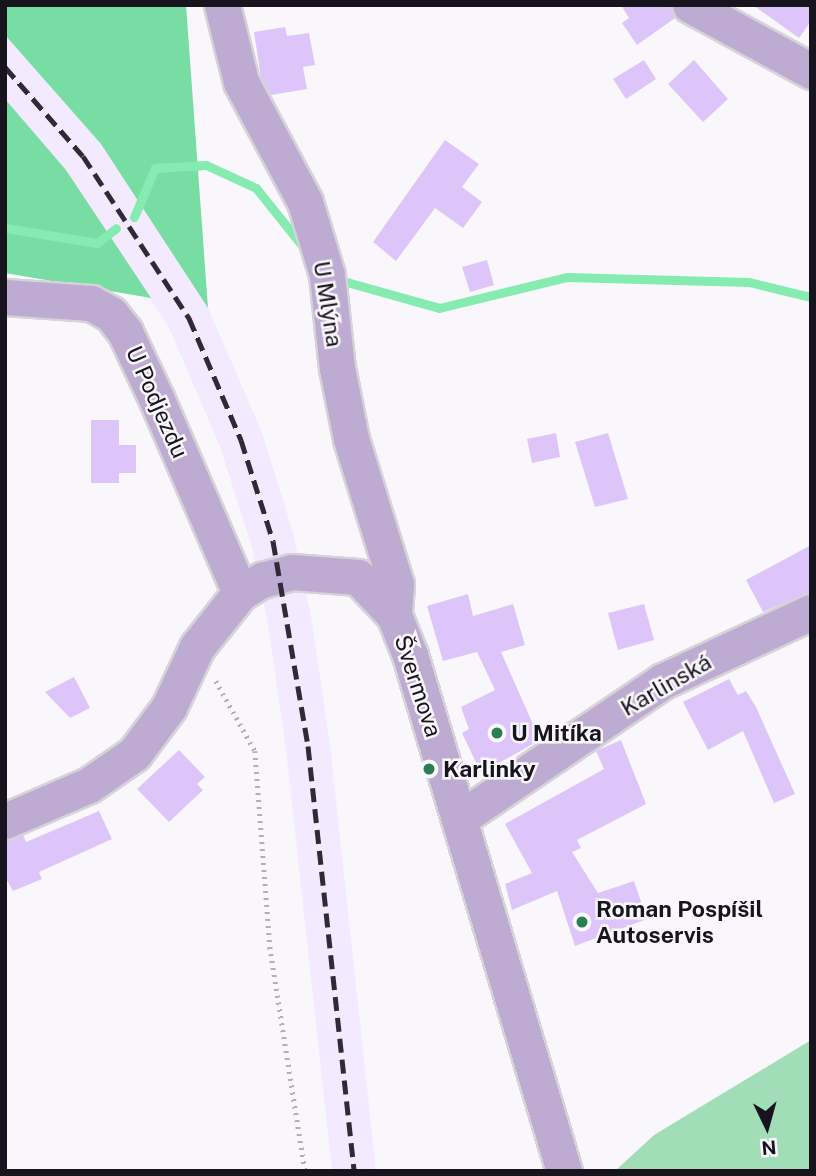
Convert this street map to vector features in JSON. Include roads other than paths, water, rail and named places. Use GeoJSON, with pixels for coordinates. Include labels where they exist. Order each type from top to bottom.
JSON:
{"type":"FeatureCollection","features":[{"type":"Feature","properties":{"kind":"street","name":"U Mlýna"},"geometry":{"type":"LineString","coordinates":[[222,5],[242,82],[305,202],[326,277],[351,439],[396,584],[394,615]]}},
{"type":"Feature","properties":{"kind":"street"},"geometry":{"type":"LineString","coordinates":[[691,5],[811,71]]}},
{"type":"Feature","properties":{"kind":"street","name":"U Podjezdu"},"geometry":{"type":"LineString","coordinates":[[5,297],[91,303],[118,323],[157,400],[240,593]]}},
{"type":"Feature","properties":{"kind":"street","name":"Švermova"},"geometry":{"type":"LineString","coordinates":[[5,821],[89,785],[134,754],[169,707],[197,647],[240,593],[262,580],[292,572],[358,577],[394,615],[459,819],[564,1171]]}},
{"type":"Feature","properties":{"kind":"street","name":"Karlinská"},"geometry":{"type":"LineString","coordinates":[[459,819],[663,681],[811,612]]}},
{"type":"Feature","properties":{"kind":"waterway"},"geometry":{"type":"LineString","coordinates":[[134,217],[155,168],[206,165],[256,188],[304,248]]}},
{"type":"Feature","properties":{"kind":"waterway"},"geometry":{"type":"LineString","coordinates":[[5,228],[97,243],[116,228]]}},
{"type":"Feature","properties":{"kind":"waterway"},"geometry":{"type":"LineString","coordinates":[[336,279],[439,308],[567,277],[749,282],[811,297]]}},
{"type":"Feature","properties":{"kind":"railway"},"geometry":{"type":"LineString","coordinates":[[5,67],[83,156],[189,318],[241,440],[273,541],[308,746],[354,1171]]}},
{"type":"Feature","properties":{"kind":"place","name":"U Mitíka"},"geometry":{"type":"Point","coordinates":[497,733]}},
{"type":"Feature","properties":{"kind":"place","name":"Karlinky"},"geometry":{"type":"Point","coordinates":[429,769]}},
{"type":"Feature","properties":{"kind":"place","name":"Roman Pospíšil Autoservis"},"geometry":{"type":"Point","coordinates":[582,922]}}]}
